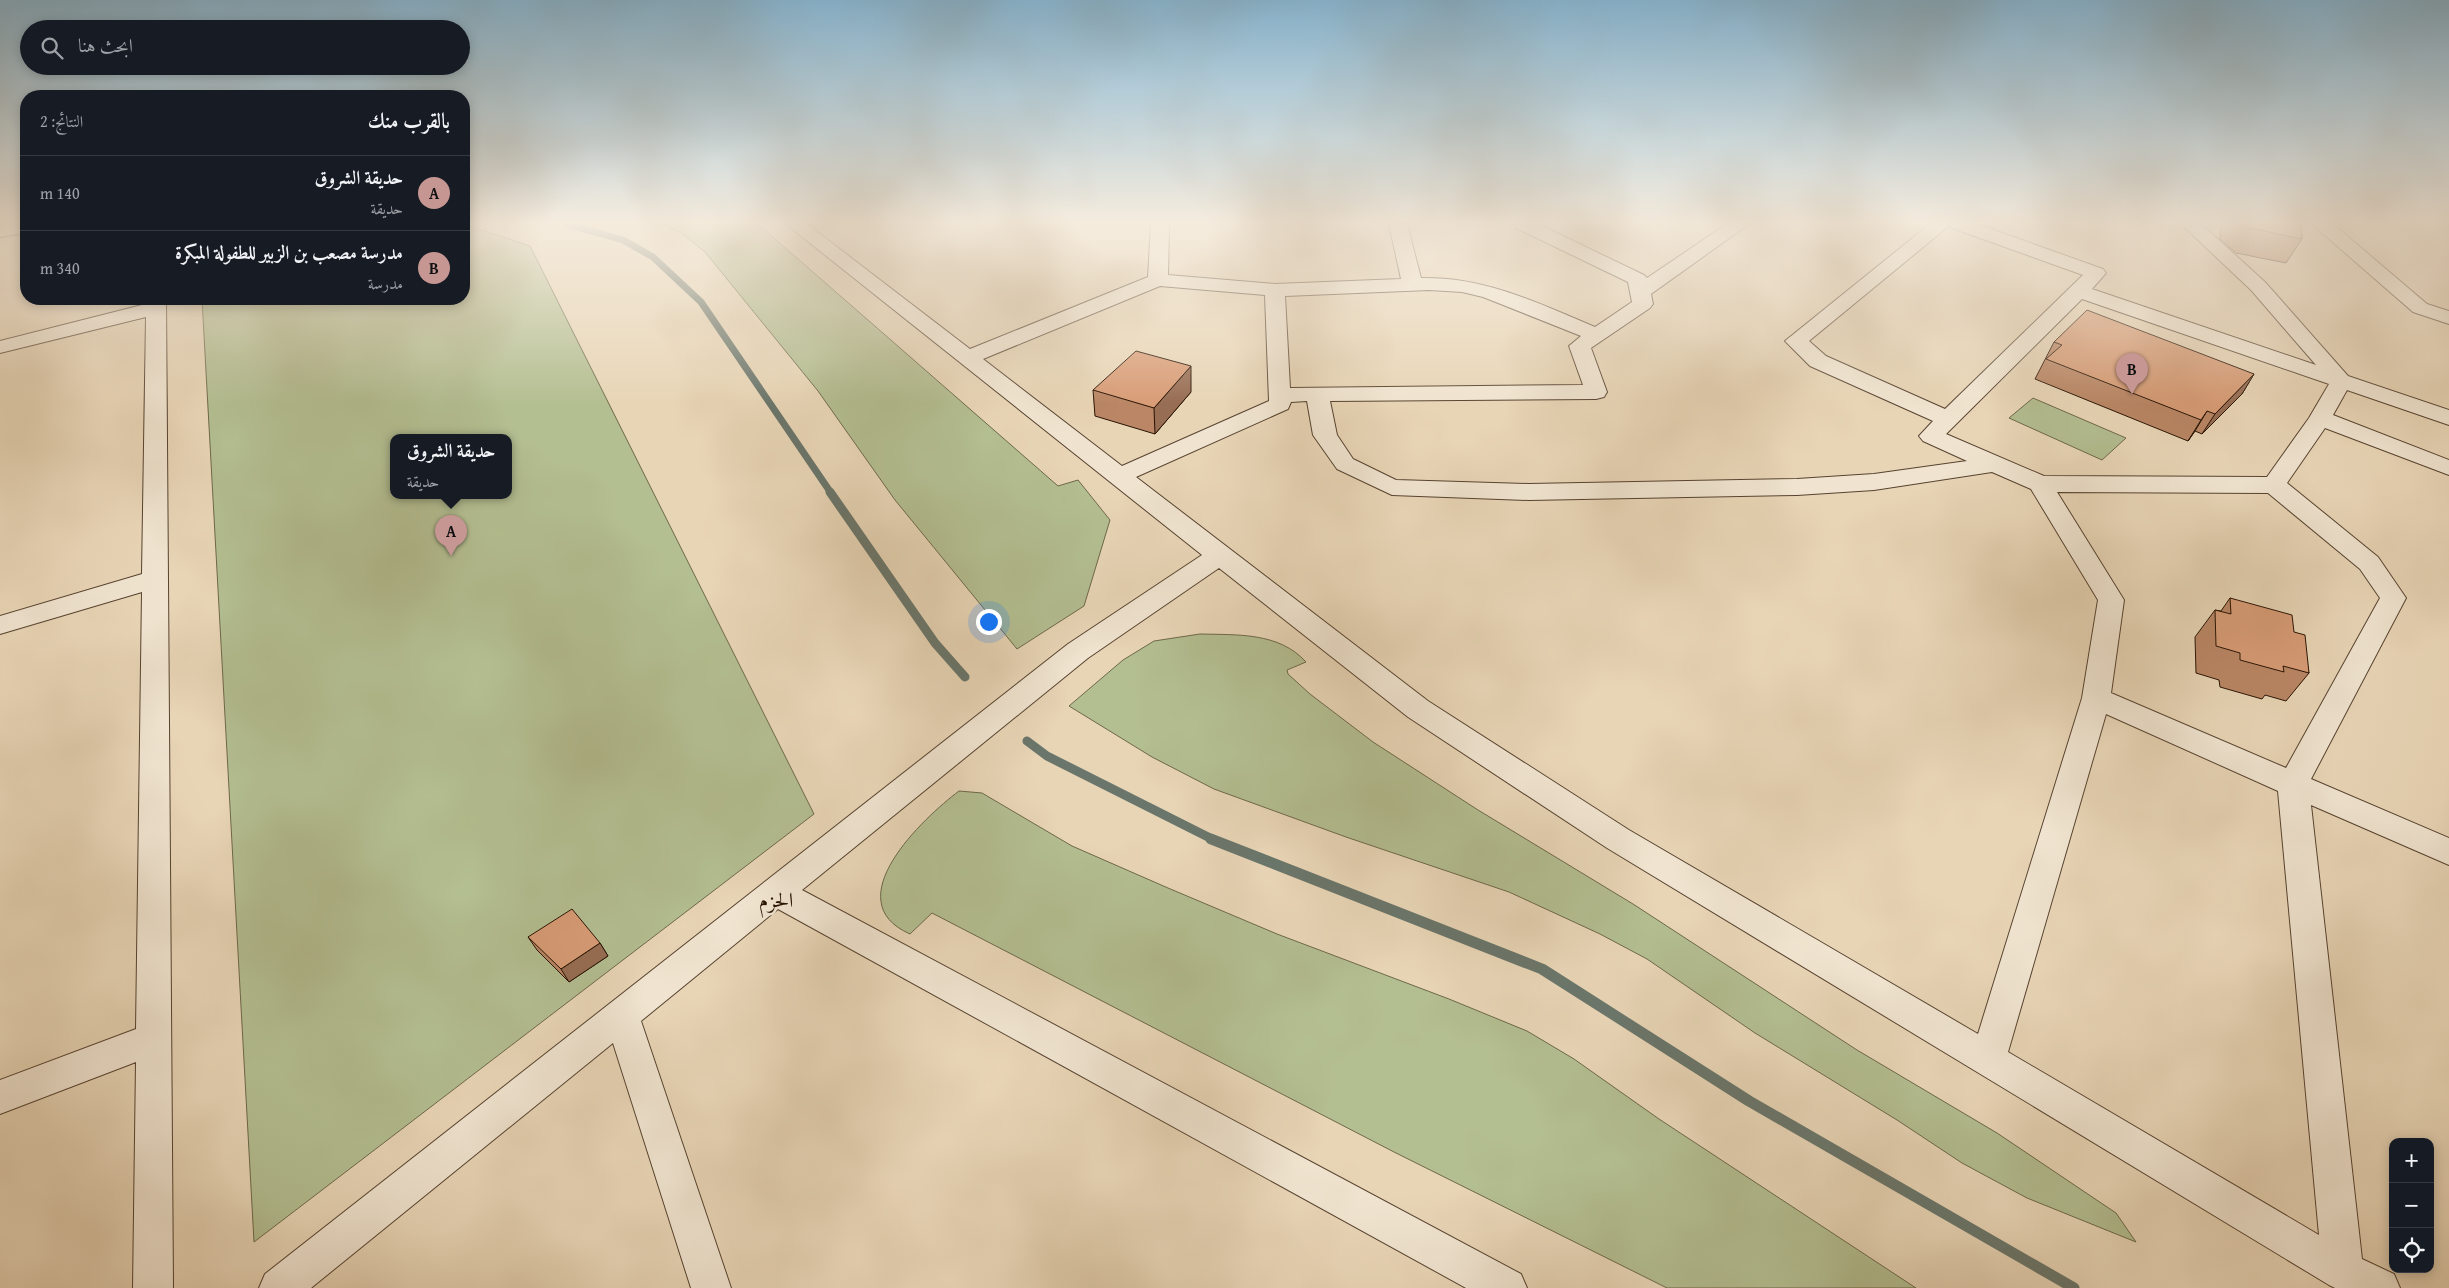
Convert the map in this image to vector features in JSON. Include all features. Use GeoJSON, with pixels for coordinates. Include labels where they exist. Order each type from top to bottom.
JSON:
{"type":"FeatureCollection","features":[{"type":"Feature","properties":{"kind":"street"},"geometry":{"type":"LineString","coordinates":[[872,284],[1418,709],[1618,839],[2343,1271],[2380,1288]]}},
{"type":"Feature","properties":{"kind":"street"},"geometry":{"type":"LineString","coordinates":[[967,358],[1148,284]]}},
{"type":"Feature","properties":{"kind":"street"},"geometry":{"type":"LineString","coordinates":[[1206,284],[1276,290],[1410,284]]}},
{"type":"Feature","properties":{"kind":"street"},"geometry":{"type":"LineString","coordinates":[[1415,284],[1462,286],[1490,292],[1597,335]]}},
{"type":"Feature","properties":{"kind":"street"},"geometry":{"type":"LineString","coordinates":[[1279,395],[1596,392],[1580,346],[1644,304],[1638,284]]}},
{"type":"Feature","properties":{"kind":"street"},"geometry":{"type":"LineString","coordinates":[[1640,292],[1652,284]]}},
{"type":"Feature","properties":{"kind":"street"},"geometry":{"type":"LineString","coordinates":[[1866,284],[1796,340],[1818,361],[1948,419]]}},
{"type":"Feature","properties":{"kind":"street"},"geometry":{"type":"LineString","coordinates":[[2085,284],[1931,436],[2040,484],[2274,485],[2369,563],[2393,598],[2293,784],[2343,1271]]}},
{"type":"Feature","properties":{"kind":"street"},"geometry":{"type":"LineString","coordinates":[[2256,284],[2306,338],[2342,382]]}},
{"type":"Feature","properties":{"kind":"street"},"geometry":{"type":"LineString","coordinates":[[2392,284],[2420,308],[2449,318]]}},
{"type":"Feature","properties":{"kind":"street"},"geometry":{"type":"LineString","coordinates":[[1119,476],[1280,404],[1276,290]]}},
{"type":"Feature","properties":{"kind":"street"},"geometry":{"type":"LineString","coordinates":[[2079,290],[2449,418]]}},
{"type":"Feature","properties":{"kind":"street"},"geometry":{"type":"LineString","coordinates":[[0,347],[149,305]]}},
{"type":"Feature","properties":{"kind":"street"},"geometry":{"type":"LineString","coordinates":[[153,1288],[156,305]]}},
{"type":"Feature","properties":{"kind":"street"},"geometry":{"type":"LineString","coordinates":[[2274,485],[2342,382]]}},
{"type":"Feature","properties":{"kind":"street"},"geometry":{"type":"LineString","coordinates":[[1317,395],[1325,435],[1345,464],[1392,487],[1529,492],[1797,487],[1874,482],[1994,464]]}},
{"type":"Feature","properties":{"kind":"street"},"geometry":{"type":"LineString","coordinates":[[2320,418],[2449,468]]}},
{"type":"Feature","properties":{"kind":"street"},"geometry":{"type":"LineString","coordinates":[[1988,1060],[2096,698],[2112,600],[2040,484]]}},
{"type":"Feature","properties":{"kind":"street"},"geometry":{"type":"LineString","coordinates":[[279,1288],[1078,651],[1220,555]]}},
{"type":"Feature","properties":{"kind":"street"},"geometry":{"type":"LineString","coordinates":[[0,625],[155,579]]}},
{"type":"Feature","properties":{"kind":"street"},"geometry":{"type":"LineString","coordinates":[[2096,698],[2449,852]]}},
{"type":"Feature","properties":{"kind":"street"},"geometry":{"type":"LineString","coordinates":[[776,891],[1507,1288]]}},
{"type":"Feature","properties":{"kind":"street"},"geometry":{"type":"LineString","coordinates":[[621,1014],[711,1288]]}},
{"type":"Feature","properties":{"kind":"street"},"geometry":{"type":"LineString","coordinates":[[0,1097],[154,1039]]}},
{"type":"Feature","properties":{"kind":"green space"},"geometry":{"type":"Polygon","coordinates":[[[470,284],[549,284],[814,814],[254,1242],[202,305],[470,305],[470,284]]]}},
{"type":"Feature","properties":{"kind":"green space"},"geometry":{"type":"Polygon","coordinates":[[[731,284],[827,284],[1058,486],[1078,480],[1110,520],[1084,606],[1017,649],[895,500],[818,391],[731,284]]]}},
{"type":"Feature","properties":{"kind":"green space"},"geometry":{"type":"Polygon","coordinates":[[[2033,398],[2126,438],[2102,460],[2009,418],[2033,398]]]}},
{"type":"Feature","properties":{"kind":"green space"},"geometry":{"type":"Polygon","coordinates":[[[1200,634],[1257,637],[1283,645],[1295,652],[1306,662],[1287,670],[1288,674],[1310,694],[1373,742],[1478,810],[1633,904],[1857,1050],[1997,1133],[2116,1213],[2136,1242],[2027,1198],[1962,1163],[1897,1120],[1755,1033],[1647,959],[1600,934],[1509,892],[1346,837],[1214,789],[1152,757],[1069,706],[1123,660],[1154,641],[1200,634]]]}},
{"type":"Feature","properties":{"kind":"green space"},"geometry":{"type":"Polygon","coordinates":[[[959,791],[982,793],[1072,846],[1168,888],[1277,934],[1449,999],[1527,1031],[1574,1059],[1659,1119],[1916,1288],[1667,1288],[1394,1152],[932,913],[910,934],[889,919],[881,902],[883,881],[893,860],[908,839],[959,791]]]}},
{"type":"Feature","properties":{"kind":"building"},"geometry":{"type":"Polygon","coordinates":[[[2087,310],[2254,374],[2215,414],[2207,411],[2201,420],[2046,359],[2062,345],[2054,342],[2087,310]]]}},
{"type":"Feature","properties":{"kind":"building"},"geometry":{"type":"Polygon","coordinates":[[[1136,351],[1191,366],[1154,408],[1093,390],[1136,351]]]}},
{"type":"Feature","properties":{"kind":"building"},"geometry":{"type":"Polygon","coordinates":[[[2230,598],[2292,615],[2294,632],[2305,635],[2309,673],[2283,666],[2284,672],[2240,660],[2240,653],[2216,646],[2215,610],[2231,614],[2230,598]]]}},
{"type":"Feature","properties":{"kind":"building"},"geometry":{"type":"Polygon","coordinates":[[[572,909],[600,943],[561,969],[528,937],[572,909]]]}},
{"type":"Feature","properties":{"kind":"waterway"},"geometry":{"type":"LineString","coordinates":[[682,284],[701,302],[831,493]]}},
{"type":"Feature","properties":{"kind":"waterway"},"geometry":{"type":"LineString","coordinates":[[830,492],[935,643],[965,677]]}},
{"type":"Feature","properties":{"kind":"waterway"},"geometry":{"type":"LineString","coordinates":[[1027,741],[1047,756],[1214,840]]}},
{"type":"Feature","properties":{"kind":"waterway"},"geometry":{"type":"LineString","coordinates":[[1211,839],[1542,969],[1749,1101],[2074,1288]]}},
{"type":"Feature","properties":{"kind":"place","name":"مدرسة مصعب بن الزبير للطفولة المبكرة"},"geometry":{"type":"Point","coordinates":[2132,394]}},
{"type":"Feature","properties":{"kind":"place","name":"حديقة الشروق"},"geometry":{"type":"Point","coordinates":[451,556]}},
{"type":"Feature","properties":{"kind":"district","name":"الحزم"},"geometry":{"type":"Point","coordinates":[776,900]}}]}
